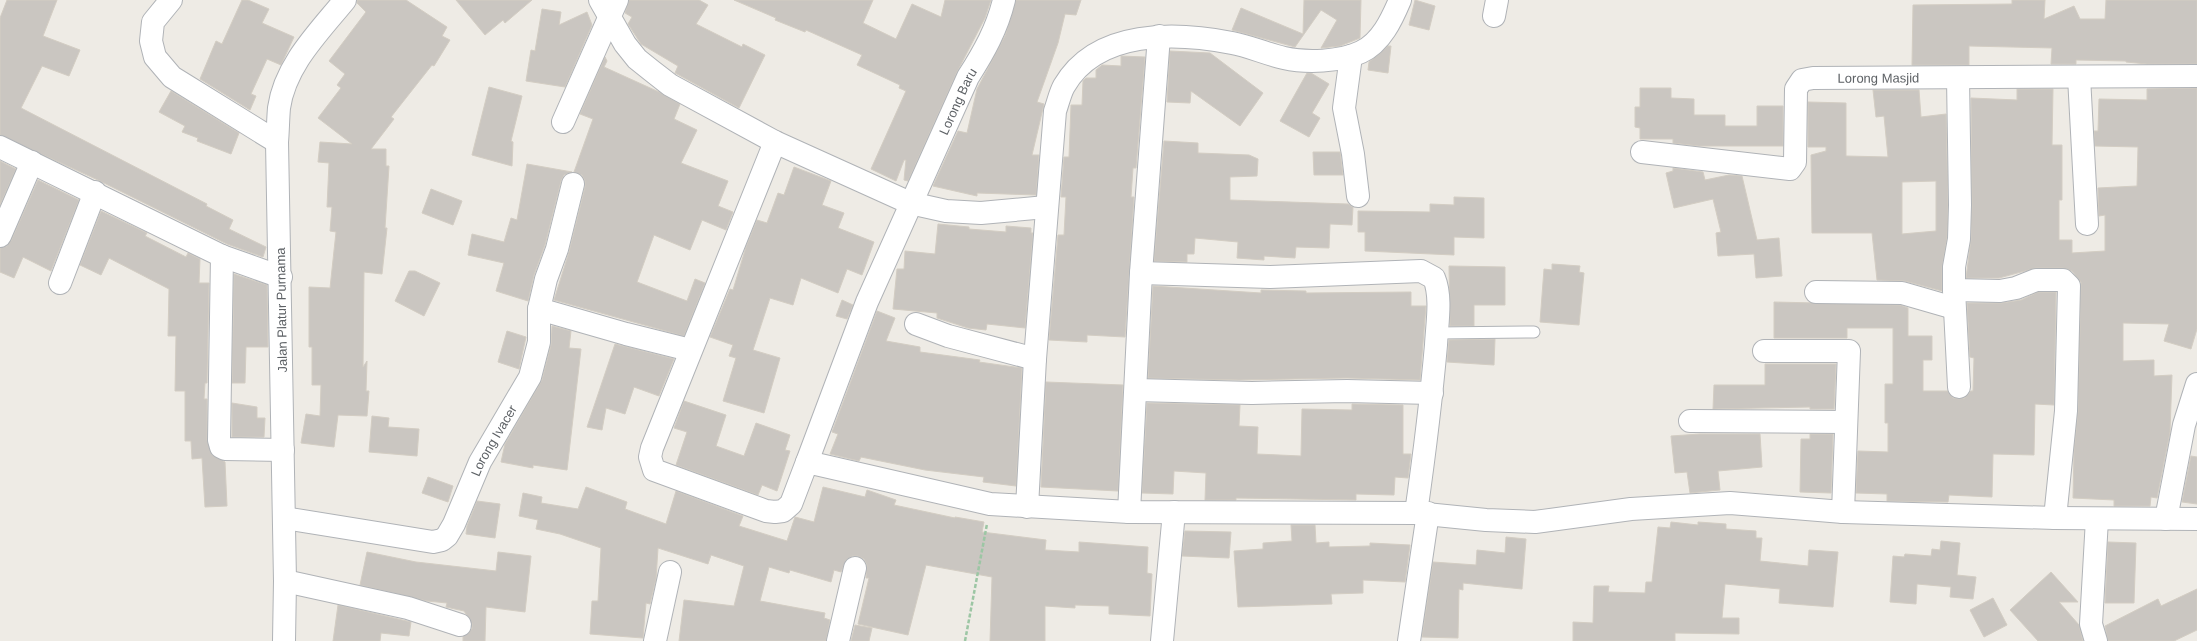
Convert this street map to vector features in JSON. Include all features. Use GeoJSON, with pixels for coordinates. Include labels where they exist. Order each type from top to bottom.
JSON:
{"type":"FeatureCollection","features":[{"type":"Feature","properties":{"kind":"street"},"geometry":{"type":"LineString","coordinates":[[171,0],[153,22],[151,41],[155,57],[172,77],[277,142]]}},
{"type":"Feature","properties":{"kind":"street","name":"Jalan Platur Purnama"},"geometry":{"type":"LineString","coordinates":[[284,641],[285,581],[281,278],[277,142],[279,108],[291,71],[310,42],[345,0]]}},
{"type":"Feature","properties":{"kind":"street","name":"Lorong Baru"},"geometry":{"type":"LineString","coordinates":[[690,350],[652,448],[650,457],[654,470],[766,511],[783,511],[791,504],[867,302],[910,203],[968,77],[986,49],[997,24],[1004,0]]}},
{"type":"Feature","properties":{"kind":"street"},"geometry":{"type":"LineString","coordinates":[[1027,507],[1035,359],[1046,207],[1055,111],[1063,87],[1073,72],[1090,58],[1106,48],[1126,42],[1159,36],[1199,38],[1234,43],[1285,59],[1333,59],[1351,56],[1371,46],[1381,35],[1393,17],[1400,0]]}},
{"type":"Feature","properties":{"kind":"street"},"geometry":{"type":"LineString","coordinates":[[609,6],[625,44],[652,72],[670,85],[775,142],[910,203],[946,211],[981,213],[1046,207]]}},
{"type":"Feature","properties":{"kind":"street"},"geometry":{"type":"LineString","coordinates":[[563,122],[609,6]]}},
{"type":"Feature","properties":{"kind":"street"},"geometry":{"type":"LineString","coordinates":[[1129,512],[1141,273],[1159,36]]}},
{"type":"Feature","properties":{"kind":"street"},"geometry":{"type":"LineString","coordinates":[[1351,56],[1344,108],[1353,154],[1358,196]]}},
{"type":"Feature","properties":{"kind":"street","name":"Lorong Masjid"},"geometry":{"type":"LineString","coordinates":[[1642,152],[1790,169],[1795,162],[1796,89],[1802,80],[1813,78],[2079,78],[2197,76]]}},
{"type":"Feature","properties":{"kind":"street"},"geometry":{"type":"LineString","coordinates":[[1958,78],[1960,212],[1954,299],[1959,387]]}},
{"type":"Feature","properties":{"kind":"street"},"geometry":{"type":"LineString","coordinates":[[2079,78],[2087,224]]}},
{"type":"Feature","properties":{"kind":"street"},"geometry":{"type":"LineString","coordinates":[[539,309],[626,334],[690,350],[775,142]]}},
{"type":"Feature","properties":{"kind":"street"},"geometry":{"type":"LineString","coordinates":[[0,147],[95,192],[222,256],[281,278]]}},
{"type":"Feature","properties":{"kind":"street"},"geometry":{"type":"LineString","coordinates":[[0,236],[32,162]]}},
{"type":"Feature","properties":{"kind":"street","name":"Lorong Ivacer"},"geometry":{"type":"LineString","coordinates":[[284,518],[433,542],[442,540],[454,524],[480,462],[530,376],[539,342],[539,309],[546,279],[557,249],[573,184]]}},
{"type":"Feature","properties":{"kind":"street"},"geometry":{"type":"LineString","coordinates":[[60,283],[95,192]]}},
{"type":"Feature","properties":{"kind":"street"},"geometry":{"type":"LineString","coordinates":[[222,256],[219,440],[221,447],[225,450],[283,450]]}},
{"type":"Feature","properties":{"kind":"street"},"geometry":{"type":"LineString","coordinates":[[1141,273],[1270,277],[1420,272],[1434,278],[1437,285],[1437,333],[1422,513],[1409,641]]}},
{"type":"Feature","properties":{"kind":"street"},"geometry":{"type":"LineString","coordinates":[[1816,292],[1902,293],[1954,299],[2016,288],[2036,280],[2063,280],[2069,286],[2066,411],[2055,518]]}},
{"type":"Feature","properties":{"kind":"street"},"geometry":{"type":"LineString","coordinates":[[916,324],[948,336],[1035,359]]}},
{"type":"Feature","properties":{"kind":"street"},"geometry":{"type":"LineString","coordinates":[[1764,351],[1849,351],[1843,512]]}},
{"type":"Feature","properties":{"kind":"street"},"geometry":{"type":"LineString","coordinates":[[2166,519],[2184,425],[2197,384]]}},
{"type":"Feature","properties":{"kind":"street"},"geometry":{"type":"LineString","coordinates":[[1136,390],[1252,393],[1347,391],[1432,393]]}},
{"type":"Feature","properties":{"kind":"street"},"geometry":{"type":"LineString","coordinates":[[1690,421],[1846,422]]}},
{"type":"Feature","properties":{"kind":"street"},"geometry":{"type":"LineString","coordinates":[[807,462],[990,504],[1129,512],[1422,513],[1486,520],[1535,522],[1631,509],[1730,503],[1843,512],[2097,519],[2197,519]]}},
{"type":"Feature","properties":{"kind":"street"},"geometry":{"type":"LineString","coordinates":[[1162,641],[1174,512]]}},
{"type":"Feature","properties":{"kind":"street"},"geometry":{"type":"LineString","coordinates":[[2096,641],[2091,624],[2097,519]]}},
{"type":"Feature","properties":{"kind":"street"},"geometry":{"type":"LineString","coordinates":[[838,641],[855,568]]}},
{"type":"Feature","properties":{"kind":"street"},"geometry":{"type":"LineString","coordinates":[[655,641],[670,572]]}},
{"type":"Feature","properties":{"kind":"street"},"geometry":{"type":"LineString","coordinates":[[285,581],[408,608],[460,625]]}},
{"type":"Feature","properties":{"kind":"lane"},"geometry":{"type":"LineString","coordinates":[[1437,333],[1534,332]]}},
{"type":"Feature","properties":{"kind":"path"},"geometry":{"type":"LineString","coordinates":[[965,641],[980,573],[990,504]]}},
{"type":"Feature","properties":{"kind":"building"},"geometry":{"type":"Polygon","coordinates":[[[7,0],[57,0],[43,36],[80,50],[69,76],[42,66],[21,108],[207,204],[206,206],[233,220],[229,229],[266,247],[263,257],[227,244],[100,181],[0,135],[0,18],[7,0]]]}},
{"type":"Feature","properties":{"kind":"building"},"geometry":{"type":"Polygon","coordinates":[[[242,0],[248,0],[269,9],[262,23],[294,37],[281,65],[267,59],[251,94],[256,96],[250,110],[200,79],[216,41],[222,44],[242,0]]]}},
{"type":"Feature","properties":{"kind":"building"},"geometry":{"type":"Polygon","coordinates":[[[357,0],[406,0],[447,27],[442,36],[450,40],[434,66],[432,65],[391,117],[394,119],[371,149],[386,149],[386,166],[389,166],[385,228],[387,228],[382,274],[364,272],[363,367],[367,361],[366,391],[369,391],[367,416],[338,415],[334,447],[301,443],[306,414],[320,416],[321,385],[312,385],[312,347],[309,347],[309,287],[330,288],[336,232],[330,231],[332,207],[327,207],[329,163],[318,162],[320,142],[352,144],[318,118],[341,88],[337,85],[345,74],[329,61],[366,12],[357,3],[357,0]]]}},
{"type":"Feature","properties":{"kind":"building"},"geometry":{"type":"Polygon","coordinates":[[[456,0],[532,0],[505,23],[503,20],[485,35],[456,0]]]}},
{"type":"Feature","properties":{"kind":"building"},"geometry":{"type":"Polygon","coordinates":[[[629,0],[699,0],[708,5],[696,24],[742,47],[743,44],[765,55],[739,108],[675,73],[678,66],[641,44],[628,24],[632,17],[625,13],[629,0]]]}},
{"type":"Feature","properties":{"kind":"building"},"geometry":{"type":"Polygon","coordinates":[[[734,0],[873,0],[863,23],[896,39],[912,4],[941,17],[945,0],[991,0],[985,18],[957,72],[908,181],[904,180],[906,160],[904,160],[896,181],[871,169],[906,91],[899,88],[900,85],[857,65],[862,55],[806,30],[805,32],[775,20],[776,18],[734,0]]]}},
{"type":"Feature","properties":{"kind":"building"},"geometry":{"type":"Polygon","coordinates":[[[1016,0],[1081,0],[1076,15],[1065,14],[1058,43],[1037,102],[1044,104],[1032,155],[1039,155],[1036,195],[977,193],[977,196],[933,186],[958,131],[967,133],[977,89],[1005,36],[1016,0]]]}},
{"type":"Feature","properties":{"kind":"building"},"geometry":{"type":"Polygon","coordinates":[[[1304,0],[1361,0],[1360,38],[1340,46],[1321,48],[1337,20],[1321,10],[1295,47],[1232,30],[1241,8],[1303,34],[1304,0]]]}},
{"type":"Feature","properties":{"kind":"building"},"geometry":{"type":"Polygon","coordinates":[[[1415,0],[1435,6],[1429,30],[1409,25],[1415,0]]]}},
{"type":"Feature","properties":{"kind":"building"},"geometry":{"type":"Polygon","coordinates":[[[2012,0],[2045,0],[2044,19],[2074,6],[2080,19],[2105,19],[2106,0],[2197,0],[2197,64],[2147,64],[2126,61],[2076,60],[2076,64],[2051,64],[2052,48],[1969,46],[1969,65],[1912,65],[1913,5],[2012,4],[2012,0]]]}},
{"type":"Feature","properties":{"kind":"building"},"geometry":{"type":"Polygon","coordinates":[[[542,9],[561,12],[559,25],[587,12],[592,25],[565,87],[526,81],[531,50],[535,51],[542,9]]]}},
{"type":"Feature","properties":{"kind":"building"},"geometry":{"type":"Polygon","coordinates":[[[1388,46],[1391,46],[1388,73],[1368,70],[1369,62],[1388,46]]]}},
{"type":"Feature","properties":{"kind":"building"},"geometry":{"type":"Polygon","coordinates":[[[1170,51],[1210,53],[1263,93],[1240,126],[1191,91],[1190,103],[1167,102],[1170,51]]]}},
{"type":"Feature","properties":{"kind":"building"},"geometry":{"type":"Polygon","coordinates":[[[1121,56],[1145,57],[1136,168],[1133,168],[1131,197],[1134,197],[1125,337],[1087,335],[1087,342],[1049,340],[1058,235],[1064,235],[1066,197],[1061,197],[1064,157],[1069,157],[1071,105],[1082,105],[1083,81],[1086,78],[1096,78],[1096,70],[1102,65],[1121,66],[1121,56]]]}},
{"type":"Feature","properties":{"kind":"building"},"geometry":{"type":"Polygon","coordinates":[[[605,57],[607,61],[604,67],[659,92],[680,104],[674,119],[697,130],[681,163],[728,181],[718,206],[733,212],[726,230],[702,220],[690,250],[654,235],[637,282],[687,301],[695,279],[705,283],[684,336],[554,300],[569,252],[585,187],[585,181],[582,175],[574,172],[593,119],[580,114],[605,57]]]}},
{"type":"Feature","properties":{"kind":"building"},"geometry":{"type":"Polygon","coordinates":[[[1307,73],[1311,73],[1329,84],[1312,113],[1320,118],[1309,137],[1280,121],[1307,73]]]}},
{"type":"Feature","properties":{"kind":"building"},"geometry":{"type":"Polygon","coordinates":[[[489,87],[522,96],[511,141],[513,142],[512,166],[472,155],[489,87]]]}},
{"type":"Feature","properties":{"kind":"building"},"geometry":{"type":"Polygon","coordinates":[[[1640,88],[1671,88],[1671,98],[1694,99],[1694,115],[1725,115],[1725,126],[1757,126],[1757,106],[1783,106],[1783,146],[1699,146],[1673,143],[1673,139],[1640,139],[1640,128],[1635,127],[1635,107],[1640,107],[1640,88]]]}},
{"type":"Feature","properties":{"kind":"building"},"geometry":{"type":"Polygon","coordinates":[[[2197,88],[2197,329],[2191,349],[2164,341],[2169,324],[2123,323],[2123,361],[2154,360],[2154,376],[2172,375],[2170,432],[2157,498],[2151,497],[2150,506],[2114,506],[2114,500],[2073,498],[2074,451],[2078,411],[2081,282],[2072,271],[2063,268],[2036,268],[1999,278],[1966,278],[1971,239],[1972,205],[1971,98],[2017,100],[2017,89],[2053,89],[2052,145],[2062,145],[2062,200],[2059,200],[2059,240],[2072,240],[2072,253],[2105,251],[2105,215],[2099,216],[2098,188],[2137,186],[2138,147],[2095,146],[2094,131],[2098,131],[2099,99],[2147,100],[2147,89],[2197,88]]]}},
{"type":"Feature","properties":{"kind":"building"},"geometry":{"type":"Polygon","coordinates":[[[1873,90],[1919,90],[1921,117],[1946,114],[1948,205],[1947,238],[1942,267],[1942,291],[1905,281],[1877,280],[1872,233],[1812,233],[1811,155],[1826,151],[1826,147],[1808,147],[1808,102],[1846,103],[1846,156],[1888,157],[1884,116],[1876,117],[1873,90]],[[1936,181],[1902,182],[1902,234],[1936,231],[1936,181]]]}},
{"type":"Feature","properties":{"kind":"building"},"geometry":{"type":"Polygon","coordinates":[[[171,91],[239,133],[231,154],[197,141],[198,138],[182,132],[185,126],[159,112],[171,91]]]}},
{"type":"Feature","properties":{"kind":"building"},"geometry":{"type":"Polygon","coordinates":[[[1164,141],[1198,143],[1198,153],[1249,155],[1258,159],[1257,176],[1230,177],[1230,200],[1348,204],[1353,207],[1352,225],[1330,224],[1329,248],[1296,247],[1295,258],[1264,256],[1264,260],[1237,258],[1238,242],[1195,238],[1194,254],[1187,254],[1187,262],[1154,261],[1164,141]]]}},
{"type":"Feature","properties":{"kind":"building"},"geometry":{"type":"Polygon","coordinates":[[[1313,152],[1340,152],[1343,175],[1314,175],[1313,152]]]}},
{"type":"Feature","properties":{"kind":"building"},"geometry":{"type":"Polygon","coordinates":[[[0,161],[16,169],[0,205],[0,161]]]}},
{"type":"Feature","properties":{"kind":"building"},"geometry":{"type":"Polygon","coordinates":[[[527,164],[572,172],[564,175],[561,181],[545,245],[534,275],[528,301],[496,291],[504,263],[468,255],[472,234],[504,242],[511,218],[517,220],[527,164]]]}},
{"type":"Feature","properties":{"kind":"building"},"geometry":{"type":"Polygon","coordinates":[[[794,167],[831,181],[822,205],[844,213],[838,228],[874,242],[862,275],[847,269],[838,293],[801,278],[793,305],[770,298],[753,350],[780,358],[764,413],[723,401],[736,358],[729,356],[733,345],[710,337],[730,289],[733,290],[746,247],[757,220],[767,223],[778,193],[784,195],[794,167]]]}},
{"type":"Feature","properties":{"kind":"building"},"geometry":{"type":"Polygon","coordinates":[[[1673,168],[1703,172],[1705,180],[1729,175],[1742,176],[1757,240],[1779,238],[1782,276],[1756,278],[1754,254],[1718,256],[1716,233],[1721,232],[1713,199],[1674,208],[1666,173],[1673,171],[1673,168]]]}},
{"type":"Feature","properties":{"kind":"building"},"geometry":{"type":"Polygon","coordinates":[[[38,180],[79,200],[51,271],[23,257],[14,278],[0,272],[0,248],[7,246],[11,241],[38,180]]]}},
{"type":"Feature","properties":{"kind":"building"},"geometry":{"type":"Polygon","coordinates":[[[431,189],[462,201],[453,225],[422,213],[431,189]]]}},
{"type":"Feature","properties":{"kind":"building"},"geometry":{"type":"Polygon","coordinates":[[[1454,197],[1484,198],[1484,238],[1454,237],[1454,255],[1365,251],[1365,232],[1358,232],[1358,211],[1430,212],[1430,204],[1454,205],[1454,197]]]}},
{"type":"Feature","properties":{"kind":"building"},"geometry":{"type":"Polygon","coordinates":[[[101,211],[147,233],[145,236],[186,257],[188,253],[200,259],[199,283],[209,283],[207,383],[205,383],[204,399],[207,399],[207,440],[212,455],[225,462],[227,506],[205,507],[202,458],[192,459],[191,441],[185,441],[185,391],[175,391],[176,336],[168,336],[169,289],[109,258],[101,275],[80,265],[101,211]]]}},
{"type":"Feature","properties":{"kind":"building"},"geometry":{"type":"Polygon","coordinates":[[[938,224],[969,227],[969,229],[1006,232],[1006,226],[1031,228],[1031,233],[1033,233],[1025,328],[987,324],[986,330],[968,328],[937,318],[937,313],[893,309],[897,269],[904,269],[905,251],[935,254],[938,224]]]}},
{"type":"Feature","properties":{"kind":"building"},"geometry":{"type":"Polygon","coordinates":[[[1552,264],[1580,266],[1579,272],[1584,273],[1579,325],[1540,322],[1544,269],[1552,270],[1552,264]]]}},
{"type":"Feature","properties":{"kind":"building"},"geometry":{"type":"Polygon","coordinates":[[[1449,266],[1505,267],[1505,305],[1474,305],[1474,326],[1450,326],[1449,266]]]}},
{"type":"Feature","properties":{"kind":"building"},"geometry":{"type":"Polygon","coordinates":[[[409,271],[415,271],[440,283],[424,316],[395,301],[409,271]]]}},
{"type":"Feature","properties":{"kind":"building"},"geometry":{"type":"Polygon","coordinates":[[[234,274],[267,285],[268,347],[246,347],[245,383],[232,383],[234,274]]]}},
{"type":"Feature","properties":{"kind":"building"},"geometry":{"type":"Polygon","coordinates":[[[1153,286],[1261,293],[1261,290],[1306,291],[1306,293],[1411,292],[1411,306],[1426,306],[1420,380],[1347,378],[1240,380],[1148,378],[1153,286]]]}},
{"type":"Feature","properties":{"kind":"building"},"geometry":{"type":"Polygon","coordinates":[[[2038,292],[2056,292],[2054,405],[2035,404],[2034,455],[1993,454],[1992,497],[1949,495],[1948,502],[1887,501],[1887,494],[1856,493],[1858,451],[1888,452],[1888,423],[1885,423],[1885,384],[1893,384],[1893,328],[1847,328],[1847,338],[1774,338],[1774,302],[1900,305],[1908,308],[1908,336],[1932,336],[1932,360],[1923,360],[1923,391],[1948,391],[1953,398],[1959,399],[1965,398],[1971,391],[1973,391],[1974,358],[1970,357],[1967,303],[2002,303],[2021,300],[2038,292]]]}},
{"type":"Feature","properties":{"kind":"building"},"geometry":{"type":"Polygon","coordinates":[[[842,300],[853,305],[847,319],[836,316],[842,300]]]}},
{"type":"Feature","properties":{"kind":"building"},"geometry":{"type":"Polygon","coordinates":[[[877,311],[895,318],[886,341],[920,347],[920,352],[980,360],[979,362],[1022,368],[1016,486],[983,482],[984,477],[925,470],[861,457],[859,461],[830,454],[838,434],[832,432],[877,311]]]}},
{"type":"Feature","properties":{"kind":"building"},"geometry":{"type":"Polygon","coordinates":[[[552,326],[571,331],[569,348],[581,349],[567,470],[533,465],[533,468],[501,462],[505,444],[542,380],[551,345],[552,326]]]}},
{"type":"Feature","properties":{"kind":"building"},"geometry":{"type":"Polygon","coordinates":[[[507,331],[526,337],[519,369],[498,362],[507,331]]]}},
{"type":"Feature","properties":{"kind":"building"},"geometry":{"type":"Polygon","coordinates":[[[1495,339],[1494,365],[1447,362],[1449,340],[1495,339]]]}},
{"type":"Feature","properties":{"kind":"building"},"geometry":{"type":"Polygon","coordinates":[[[615,344],[674,359],[659,396],[634,387],[625,414],[606,408],[602,430],[587,427],[615,344]]]}},
{"type":"Feature","properties":{"kind":"building"},"geometry":{"type":"Polygon","coordinates":[[[1765,364],[1836,364],[1834,409],[1810,409],[1810,407],[1713,409],[1714,385],[1765,385],[1765,364]]]}},
{"type":"Feature","properties":{"kind":"building"},"geometry":{"type":"Polygon","coordinates":[[[1046,382],[1123,385],[1118,491],[1041,487],[1046,382]]]}},
{"type":"Feature","properties":{"kind":"building"},"geometry":{"type":"Polygon","coordinates":[[[684,401],[726,415],[716,446],[744,456],[756,423],[790,435],[785,450],[790,451],[777,491],[762,485],[758,495],[676,465],[687,432],[674,428],[684,401]]]}},
{"type":"Feature","properties":{"kind":"building"},"geometry":{"type":"Polygon","coordinates":[[[232,403],[257,407],[257,418],[265,418],[264,437],[232,437],[232,403]]]}},
{"type":"Feature","properties":{"kind":"building"},"geometry":{"type":"Polygon","coordinates":[[[1147,403],[1240,405],[1239,426],[1258,427],[1257,454],[1301,456],[1302,409],[1352,410],[1352,404],[1403,405],[1403,454],[1411,454],[1408,478],[1395,477],[1394,495],[1356,494],[1356,500],[1236,498],[1236,500],[1205,500],[1206,473],[1174,471],[1173,494],[1142,493],[1147,403]]]}},
{"type":"Feature","properties":{"kind":"building"},"geometry":{"type":"Polygon","coordinates":[[[372,416],[389,418],[388,427],[419,429],[417,456],[369,452],[372,416]]]}},
{"type":"Feature","properties":{"kind":"building"},"geometry":{"type":"Polygon","coordinates":[[[1700,434],[1760,434],[1762,467],[1718,471],[1720,490],[1690,493],[1687,472],[1675,473],[1671,436],[1700,434]]]}},
{"type":"Feature","properties":{"kind":"building"},"geometry":{"type":"Polygon","coordinates":[[[1810,434],[1833,434],[1831,493],[1800,492],[1801,439],[1810,439],[1810,434]]]}},
{"type":"Feature","properties":{"kind":"building"},"geometry":{"type":"Polygon","coordinates":[[[2191,456],[2197,457],[2197,504],[2182,502],[2191,456]]]}},
{"type":"Feature","properties":{"kind":"building"},"geometry":{"type":"Polygon","coordinates":[[[428,477],[453,486],[448,502],[422,493],[428,477]]]}},
{"type":"Feature","properties":{"kind":"building"},"geometry":{"type":"Polygon","coordinates":[[[586,487],[627,502],[625,509],[666,524],[676,491],[743,516],[739,526],[787,541],[795,517],[814,522],[823,487],[865,497],[867,490],[896,500],[894,505],[955,518],[984,522],[982,532],[1046,540],[1045,550],[1079,552],[1079,542],[1148,547],[1147,573],[1152,574],[1150,616],[1109,614],[1109,606],[1075,605],[1075,608],[1045,606],[1045,641],[990,641],[992,577],[926,565],[908,635],[858,624],[869,578],[866,578],[867,565],[864,559],[858,556],[852,556],[846,560],[841,572],[834,570],[831,582],[790,570],[789,573],[769,567],[760,601],[825,613],[824,618],[830,620],[826,641],[679,641],[684,600],[734,606],[744,566],[711,555],[708,564],[658,548],[656,579],[650,604],[646,603],[643,638],[590,634],[592,601],[598,601],[601,548],[560,534],[536,529],[538,520],[519,516],[523,493],[542,497],[541,503],[578,509],[586,487]]]}},
{"type":"Feature","properties":{"kind":"building"},"geometry":{"type":"Polygon","coordinates":[[[477,501],[500,504],[495,538],[466,534],[467,526],[477,501]]]}},
{"type":"Feature","properties":{"kind":"building"},"geometry":{"type":"Polygon","coordinates":[[[1671,522],[1698,525],[1698,522],[1726,524],[1726,529],[1756,531],[1756,538],[1762,538],[1760,561],[1808,566],[1809,550],[1838,552],[1833,607],[1779,603],[1780,589],[1725,584],[1722,618],[1739,618],[1739,634],[1675,633],[1675,641],[1573,641],[1573,622],[1593,623],[1594,586],[1609,586],[1608,592],[1645,593],[1646,582],[1652,582],[1658,527],[1670,528],[1671,522]]]}},
{"type":"Feature","properties":{"kind":"building"},"geometry":{"type":"Polygon","coordinates":[[[1291,525],[1315,525],[1316,543],[1329,542],[1329,547],[1370,546],[1370,543],[1410,545],[1405,582],[1363,580],[1363,593],[1331,594],[1332,604],[1238,607],[1234,551],[1263,549],[1263,543],[1292,541],[1291,525]]]}},
{"type":"Feature","properties":{"kind":"building"},"geometry":{"type":"Polygon","coordinates":[[[1185,531],[1231,532],[1229,558],[1182,556],[1185,531]]]}},
{"type":"Feature","properties":{"kind":"building"},"geometry":{"type":"Polygon","coordinates":[[[1506,537],[1526,539],[1522,589],[1463,583],[1463,590],[1459,589],[1458,638],[1422,637],[1433,562],[1476,565],[1477,550],[1505,553],[1506,537]]]}},
{"type":"Feature","properties":{"kind":"building"},"geometry":{"type":"Polygon","coordinates":[[[1941,541],[1960,543],[1957,575],[1976,577],[1973,599],[1950,597],[1951,587],[1917,584],[1916,604],[1890,602],[1893,556],[1904,557],[1905,554],[1931,556],[1932,549],[1940,550],[1941,541]]]}},
{"type":"Feature","properties":{"kind":"building"},"geometry":{"type":"Polygon","coordinates":[[[2108,542],[2136,543],[2134,603],[2105,603],[2108,542]]]}},
{"type":"Feature","properties":{"kind":"building"},"geometry":{"type":"Polygon","coordinates":[[[367,552],[416,562],[496,571],[498,552],[531,556],[525,612],[486,607],[485,641],[463,641],[463,637],[472,629],[472,623],[464,611],[446,607],[447,603],[427,601],[360,585],[367,552]]]}},
{"type":"Feature","properties":{"kind":"building"},"geometry":{"type":"Polygon","coordinates":[[[2051,572],[2078,602],[2059,602],[2079,625],[2083,641],[2038,641],[2010,610],[2051,572]]]}},
{"type":"Feature","properties":{"kind":"building"},"geometry":{"type":"Polygon","coordinates":[[[2197,589],[2197,630],[2174,641],[2108,641],[2105,626],[2158,599],[2161,606],[2197,589]]]}},
{"type":"Feature","properties":{"kind":"building"},"geometry":{"type":"Polygon","coordinates":[[[1993,598],[2007,625],[1984,637],[1970,610],[1993,598]]]}},
{"type":"Feature","properties":{"kind":"building"},"geometry":{"type":"Polygon","coordinates":[[[338,605],[411,622],[409,636],[381,633],[380,641],[333,641],[338,605]]]}},
{"type":"Feature","properties":{"kind":"building"},"geometry":{"type":"Polygon","coordinates":[[[855,625],[872,628],[869,641],[851,641],[855,625]]]}}]}
